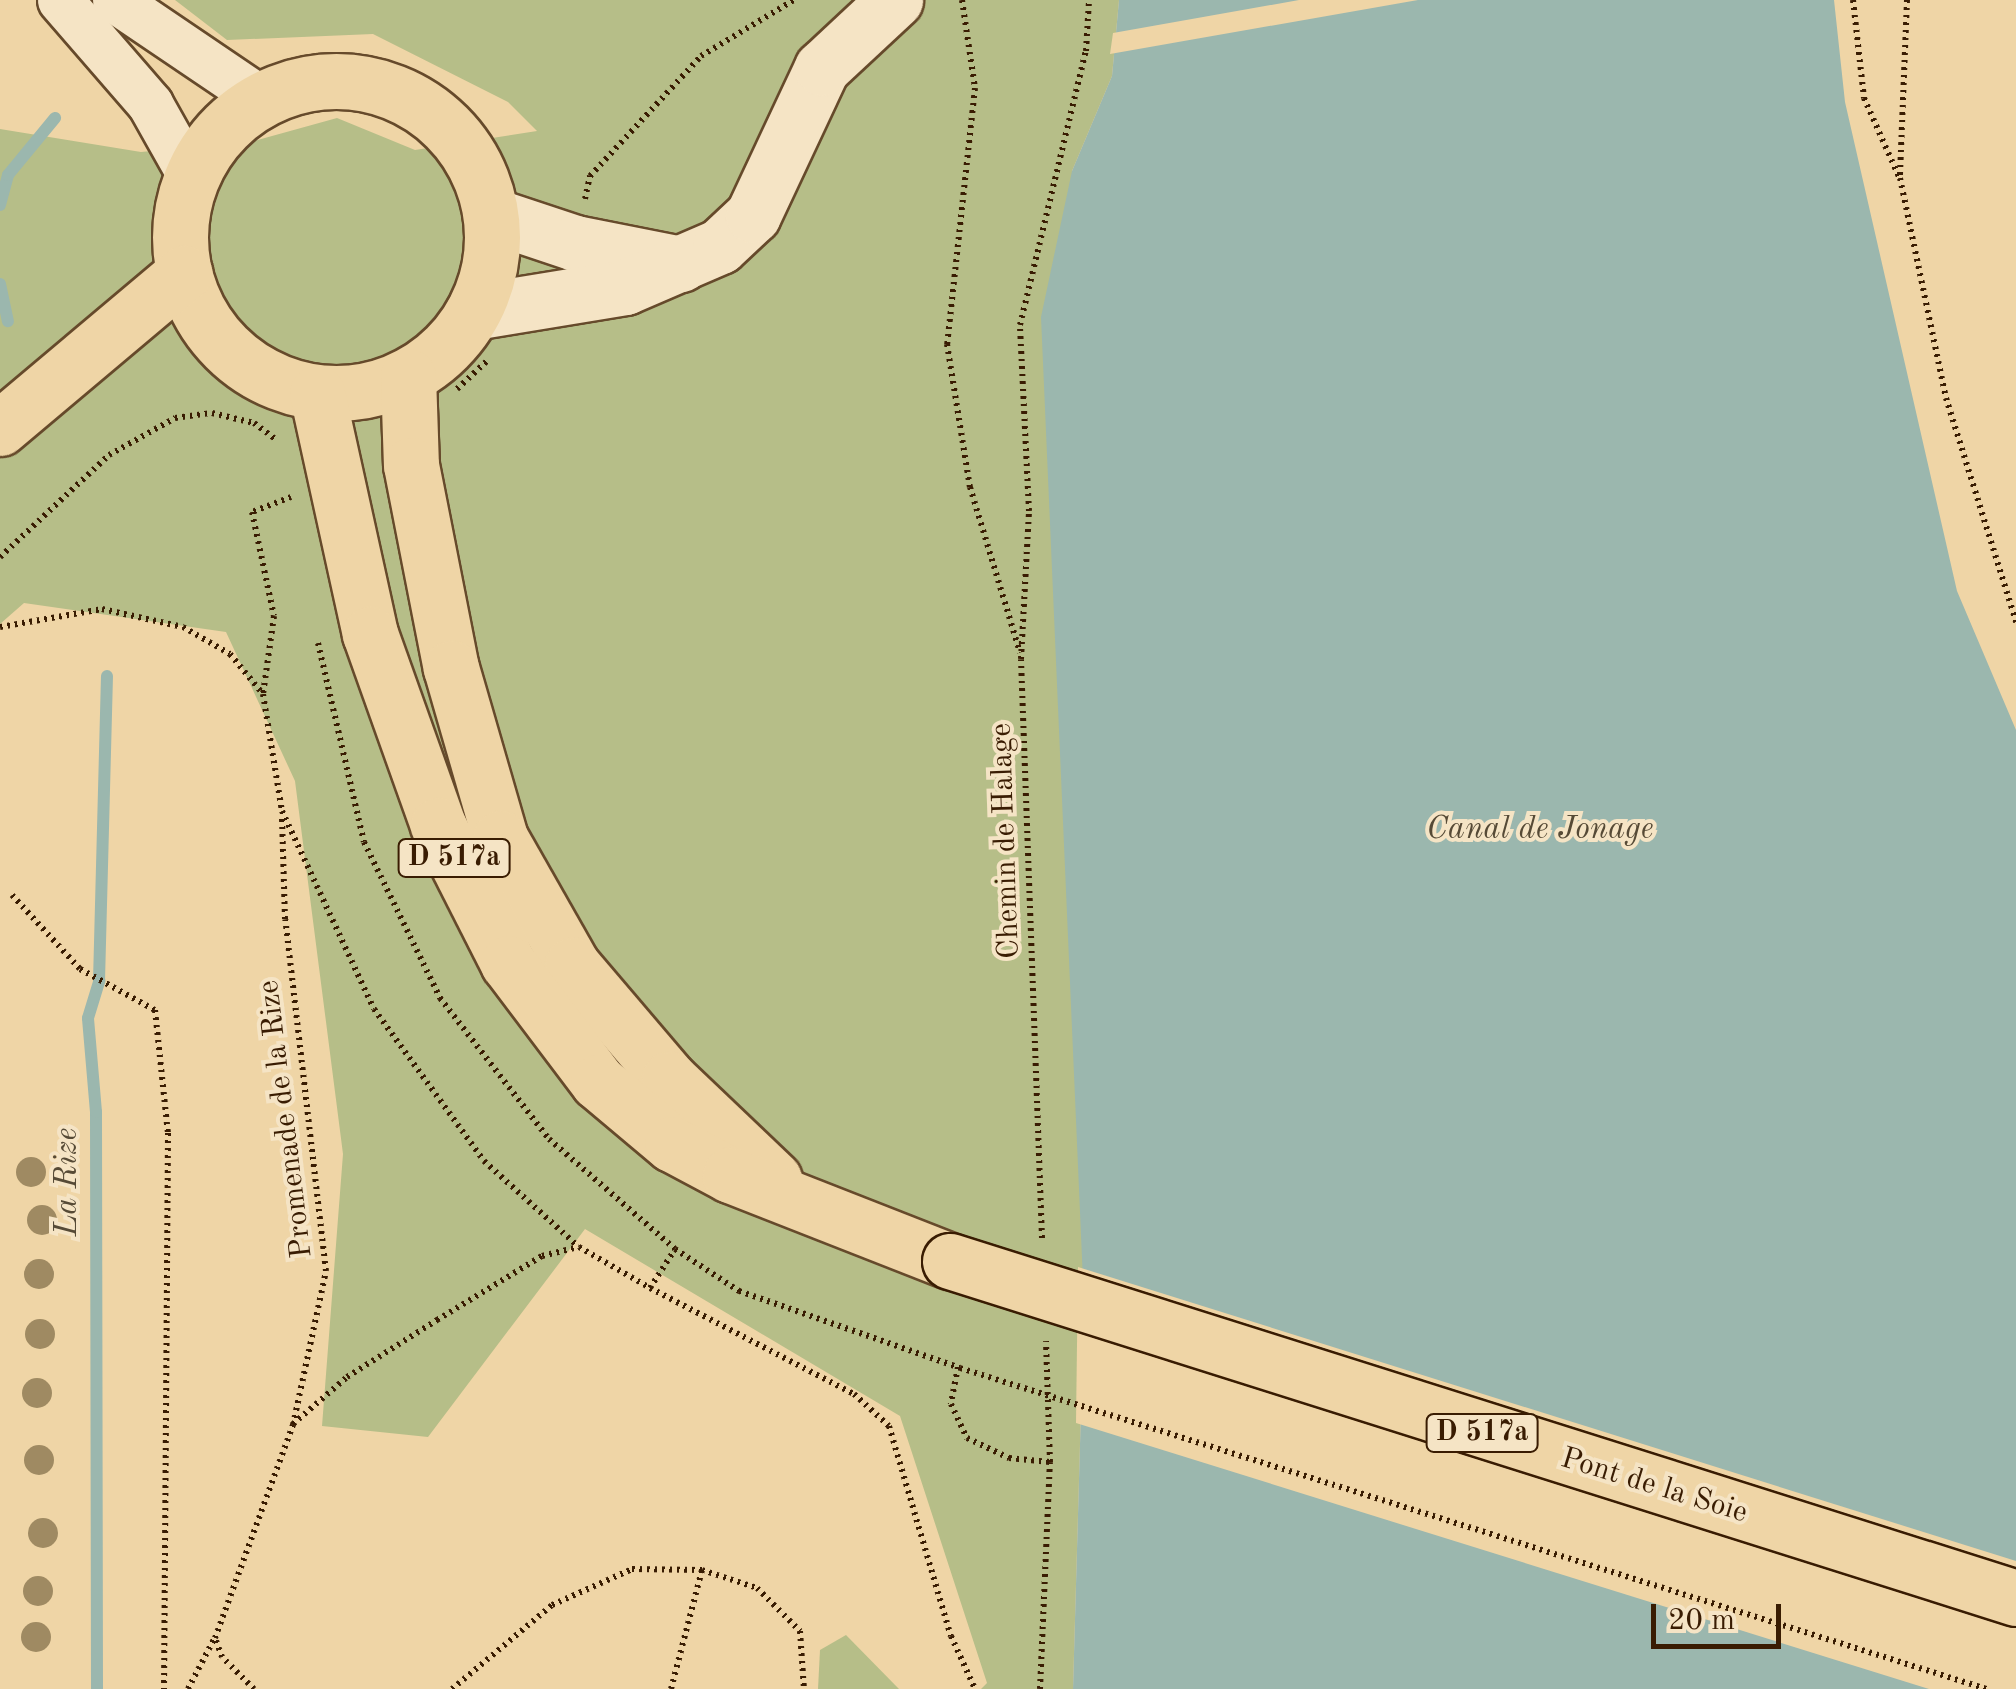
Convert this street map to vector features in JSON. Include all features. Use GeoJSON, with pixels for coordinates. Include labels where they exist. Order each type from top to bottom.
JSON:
{"type":"FeatureCollection","features":[{"type":"Feature","properties":{"kind":"main road"},"geometry":{"type":"LineString","coordinates":[[319,81],[378,85],[406,96],[463,146],[491,215],[490,265],[473,312],[446,349],[408,376],[348,393],[317,392],[272,380],[224,346],[184,272],[182,208],[192,178],[232,120],[261,99],[319,81]]}},
{"type":"Feature","properties":{"kind":"main road"},"geometry":{"type":"LineString","coordinates":[[0,428],[184,272]]}},
{"type":"Feature","properties":{"kind":"main road","name":"D 517a"},"geometry":{"type":"LineString","coordinates":[[408,376],[412,465],[450,668],[500,838],[572,964],[669,1079],[784,1194]]}},
{"type":"Feature","properties":{"kind":"main road","name":"D 517a"},"geometry":{"type":"LineString","coordinates":[[317,392],[370,634],[438,825],[508,964],[598,1082],[672,1144],[784,1194]]}},
{"type":"Feature","properties":{"kind":"main road","name":"Pont de la Soie"},"geometry":{"type":"LineString","coordinates":[[784,1194],[950,1262],[2016,1598]]}},
{"type":"Feature","properties":{"kind":"street"},"geometry":{"type":"LineString","coordinates":[[60,0],[150,104],[192,178]]}},
{"type":"Feature","properties":{"kind":"street"},"geometry":{"type":"LineString","coordinates":[[115,0],[261,99]]}},
{"type":"Feature","properties":{"kind":"street"},"geometry":{"type":"LineString","coordinates":[[473,312],[625,286],[684,265],[753,215],[822,68],[895,0]]}},
{"type":"Feature","properties":{"kind":"street"},"geometry":{"type":"LineString","coordinates":[[491,215],[575,244],[684,265]]}},
{"type":"Feature","properties":{"kind":"path"},"geometry":{"type":"LineString","coordinates":[[962,0],[975,88],[947,344],[970,486],[1022,658]]}},
{"type":"Feature","properties":{"kind":"path","name":"Chemin de Halage"},"geometry":{"type":"LineString","coordinates":[[1043,1246],[1022,658],[1028,511],[1020,325],[1086,51],[1089,0]]}},
{"type":"Feature","properties":{"kind":"path"},"geometry":{"type":"LineString","coordinates":[[1853,0],[1864,98],[1900,178],[1946,398],[2016,622]]}},
{"type":"Feature","properties":{"kind":"path"},"geometry":{"type":"LineString","coordinates":[[1900,178],[1906,0]]}},
{"type":"Feature","properties":{"kind":"path"},"geometry":{"type":"LineString","coordinates":[[0,557],[109,454],[175,418],[212,413],[254,423],[279,442],[284,460]]}},
{"type":"Feature","properties":{"kind":"path"},"geometry":{"type":"LineString","coordinates":[[288,478],[293,496],[252,512],[274,616],[263,694],[282,810],[374,1009],[484,1161],[579,1248],[854,1394],[889,1426],[951,1636],[974,1689]]}},
{"type":"Feature","properties":{"kind":"path"},"geometry":{"type":"LineString","coordinates":[[0,627],[102,609],[183,627],[230,654],[263,694]]}},
{"type":"Feature","properties":{"kind":"path","name":"Promenade de la Rize"},"geometry":{"type":"LineString","coordinates":[[188,1689],[215,1638],[292,1425],[326,1271],[285,919],[282,810]]}},
{"type":"Feature","properties":{"kind":"path"},"geometry":{"type":"LineString","coordinates":[[12,895],[80,969],[155,1010],[168,1133],[164,1689]]}},
{"type":"Feature","properties":{"kind":"path"},"geometry":{"type":"LineString","coordinates":[[292,1425],[347,1377],[437,1320],[542,1256],[579,1248]]}},
{"type":"Feature","properties":{"kind":"path"},"geometry":{"type":"LineString","coordinates":[[650,1288],[676,1249],[739,1291],[959,1367],[1987,1689]]}},
{"type":"Feature","properties":{"kind":"path"},"geometry":{"type":"LineString","coordinates":[[1040,1689],[1050,1462],[1046,1324]]}},
{"type":"Feature","properties":{"kind":"path"},"geometry":{"type":"LineString","coordinates":[[959,1367],[951,1404],[966,1438],[1008,1458],[1050,1462]]}},
{"type":"Feature","properties":{"kind":"path"},"geometry":{"type":"LineString","coordinates":[[452,1689],[552,1606],[632,1570],[702,1570],[756,1588],[800,1632],[804,1689]]}},
{"type":"Feature","properties":{"kind":"path"},"geometry":{"type":"LineString","coordinates":[[671,1689],[702,1570]]}},
{"type":"Feature","properties":{"kind":"path"},"geometry":{"type":"LineString","coordinates":[[215,1638],[222,1658],[257,1689]]}},
{"type":"Feature","properties":{"kind":"green space"},"geometry":{"type":"Polygon","coordinates":[[[175,0],[1119,0],[1112,76],[1072,171],[1084,1304],[1073,1689],[981,1689],[987,1683],[900,1416],[585,1229],[428,1437],[322,1426],[343,1154],[295,781],[226,632],[24,603],[0,624],[0,129],[141,152],[254,141],[337,118],[415,150],[537,131],[508,102],[373,34],[227,40],[175,0]]]}},
{"type":"Feature","properties":{"kind":"green space"},"geometry":{"type":"Polygon","coordinates":[[[846,1635],[899,1689],[818,1689],[820,1650],[846,1635]]]}},
{"type":"Feature","properties":{"kind":"water","name":"Canal de Jonage"},"geometry":{"type":"Polygon","coordinates":[[[1119,0],[1834,0],[1845,102],[1957,591],[2016,730],[2016,1689],[1073,1689],[1084,1304],[1041,317],[1072,171],[1112,76],[1119,0]]]}},
{"type":"Feature","properties":{"kind":"pier"},"geometry":{"type":"Polygon","coordinates":[[[1299,0],[1418,0],[1110,54],[1113,33],[1299,0]]]}},
{"type":"Feature","properties":{"kind":"pier"},"geometry":{"type":"Polygon","coordinates":[[[1078,1267],[2016,1561],[2016,1689],[1929,1689],[1076,1423],[1078,1267]]]}},
{"type":"Feature","properties":{"kind":"waterway","name":"La Rize"},"geometry":{"type":"LineString","coordinates":[[0,205],[8,175],[55,118]]}},
{"type":"Feature","properties":{"kind":"waterway","name":"La Rize"},"geometry":{"type":"LineString","coordinates":[[0,284],[8,321]]}},
{"type":"Feature","properties":{"kind":"waterway","name":"La Rize"},"geometry":{"type":"LineString","coordinates":[[97,1689],[96,1112],[88,1018],[99,981],[107,676]]}}]}
